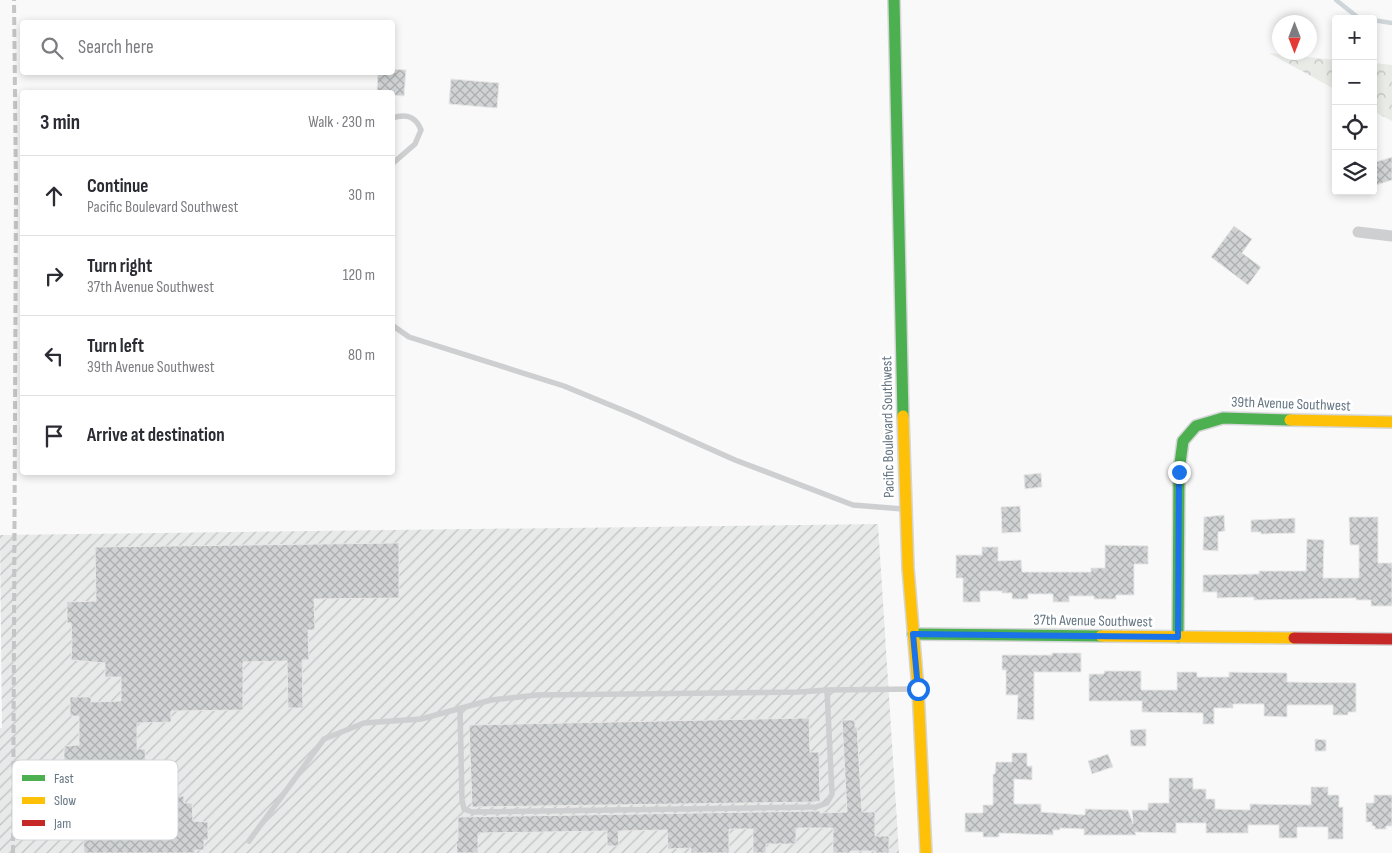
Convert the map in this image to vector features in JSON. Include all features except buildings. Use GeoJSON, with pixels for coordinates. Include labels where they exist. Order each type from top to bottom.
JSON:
{"type":"FeatureCollection","features":[{"type":"Feature","properties":{"kind":"street","name":"Pacific Boulevard Southwest"},"geometry":{"type":"LineString","coordinates":[[894,0],[905,510],[918,689],[926,853]]}},
{"type":"Feature","properties":{"kind":"street"},"geometry":{"type":"LineString","coordinates":[[1358,232],[1392,236]]}},
{"type":"Feature","properties":{"kind":"street","name":"39th Avenue Southwest"},"geometry":{"type":"LineString","coordinates":[[1178,637],[1179,472],[1182,441],[1196,426],[1223,418],[1392,422]]}},
{"type":"Feature","properties":{"kind":"street","name":"37th Avenue Southwest"},"geometry":{"type":"LineString","coordinates":[[913,634],[1392,639]]}},
{"type":"Feature","properties":{"kind":"lane"},"geometry":{"type":"LineString","coordinates":[[395,118],[408,116],[417,121],[421,130],[415,144],[395,161]]}},
{"type":"Feature","properties":{"kind":"lane"},"geometry":{"type":"LineString","coordinates":[[395,327],[409,337],[564,386],[735,460],[853,505],[905,510]]}},
{"type":"Feature","properties":{"kind":"lane"},"geometry":{"type":"LineString","coordinates":[[248,841],[324,739],[364,724],[421,719],[491,700],[537,695],[918,689]]}},
{"type":"Feature","properties":{"kind":"lane"},"geometry":{"type":"LineString","coordinates":[[460,708],[462,800],[464,809],[472,812],[816,807],[827,803],[832,794],[827,690]]}},
{"type":"Feature","properties":{"kind":"shaded area"},"geometry":{"type":"Polygon","coordinates":[[[878,524],[899,853],[0,853],[0,728],[2,728],[0,535],[878,524]]]}},
{"type":"Feature","properties":{"kind":"green space"},"geometry":{"type":"Polygon","coordinates":[[[1317,58],[1332,60],[1332,88],[1282,60],[1317,60],[1317,58]]]}},
{"type":"Feature","properties":{"kind":"green space"},"geometry":{"type":"Polygon","coordinates":[[[1377,63],[1392,65],[1392,121],[1377,113],[1377,63]]]}},
{"type":"Feature","properties":{"kind":"waterway"},"geometry":{"type":"LineString","coordinates":[[1336,0],[1355,15]]}},
{"type":"Feature","properties":{"kind":"waterway"},"geometry":{"type":"LineString","coordinates":[[1377,21],[1392,23]]}},
{"type":"Feature","properties":{"kind":"railway"},"geometry":{"type":"LineString","coordinates":[[13,760],[16,191],[14,0]]}},
{"type":"Feature","properties":{"kind":"railway"},"geometry":{"type":"LineString","coordinates":[[13,840],[13,853]]}},
{"type":"Feature","properties":{"kind":"traffic: fast"},"geometry":{"type":"LineString","coordinates":[[894,0],[903,416]]}},
{"type":"Feature","properties":{"kind":"traffic: fast"},"geometry":{"type":"LineString","coordinates":[[1178,637],[1179,471],[1183,441],[1196,426],[1223,418],[1290,420]]}},
{"type":"Feature","properties":{"kind":"traffic: fast"},"geometry":{"type":"LineString","coordinates":[[913,634],[1101,636]]}},
{"type":"Feature","properties":{"kind":"traffic: slow"},"geometry":{"type":"LineString","coordinates":[[903,416],[908,568],[918,689],[926,853]]}},
{"type":"Feature","properties":{"kind":"traffic: slow"},"geometry":{"type":"LineString","coordinates":[[1290,420],[1392,422]]}},
{"type":"Feature","properties":{"kind":"traffic: slow"},"geometry":{"type":"LineString","coordinates":[[1101,636],[1294,638]]}},
{"type":"Feature","properties":{"kind":"traffic: jam"},"geometry":{"type":"LineString","coordinates":[[1294,638],[1392,639]]}},
{"type":"Feature","properties":{"kind":"route"},"geometry":{"type":"LineString","coordinates":[[918,689],[913,634],[1178,637],[1179,472]]}}]}
